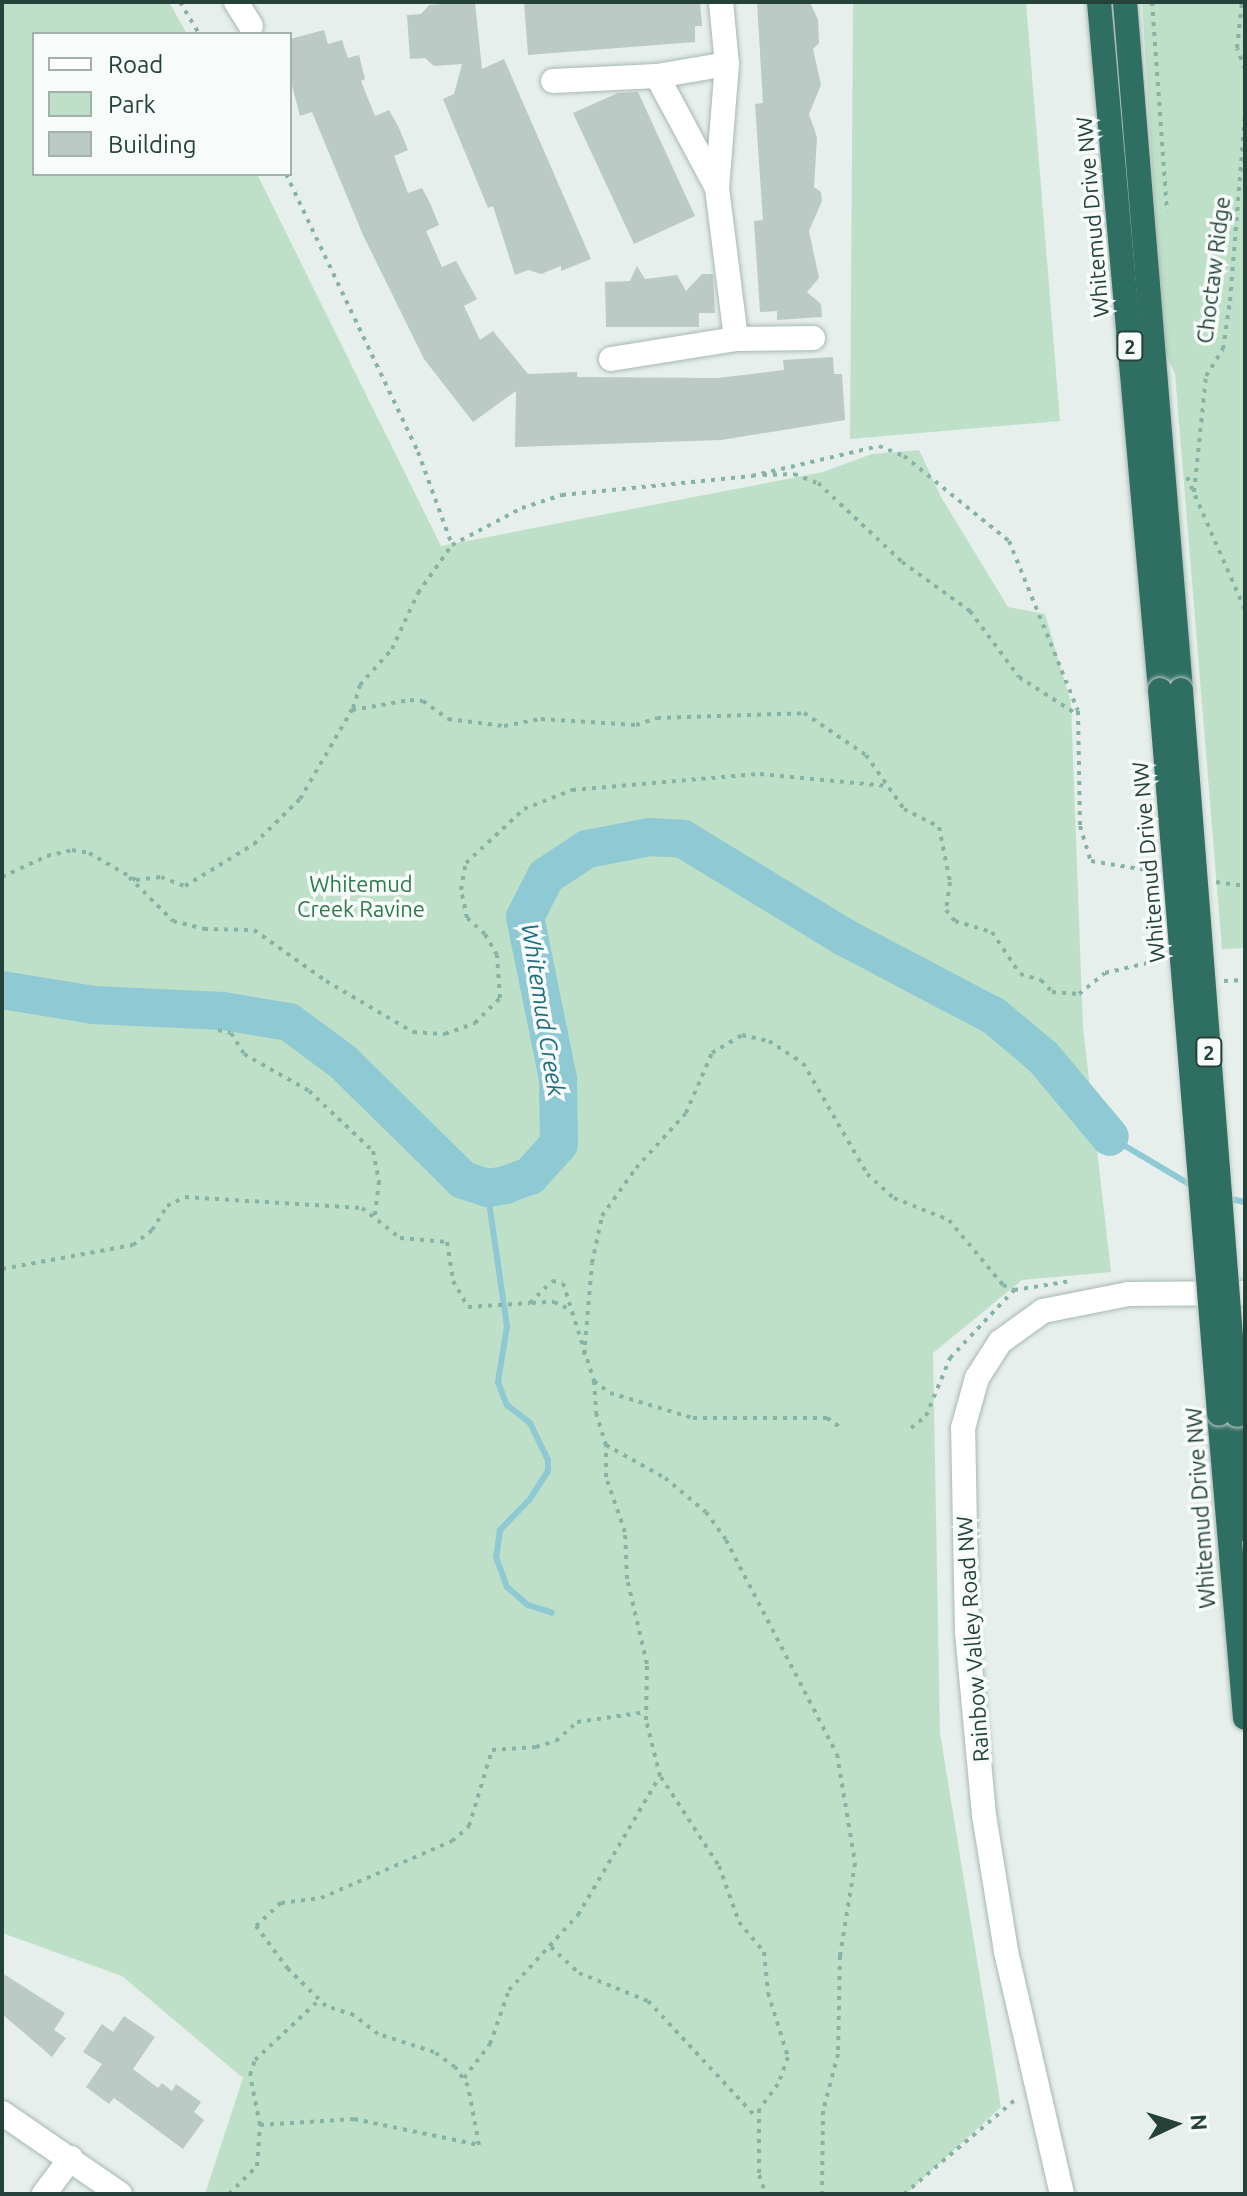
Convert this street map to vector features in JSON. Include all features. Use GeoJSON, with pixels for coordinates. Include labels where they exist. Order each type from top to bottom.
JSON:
{"type":"FeatureCollection","features":[{"type":"Feature","properties":{"kind":"highway","name":"Whitemud Drive NW"},"geometry":{"type":"LineString","coordinates":[[1099,2],[1170,690]]}},
{"type":"Feature","properties":{"kind":"highway","name":"Whitemud Drive NW"},"geometry":{"type":"LineString","coordinates":[[1125,2],[1170,690],[1228,1415],[1245,1718]]}},
{"type":"Feature","properties":{"kind":"highway","name":"Whitemud Drive NW"},"geometry":{"type":"LineString","coordinates":[[1228,1415],[1245,1530]]}},
{"type":"Feature","properties":{"kind":"street"},"geometry":{"type":"LineString","coordinates":[[236,2],[251,26]]}},
{"type":"Feature","properties":{"kind":"street"},"geometry":{"type":"LineString","coordinates":[[721,2],[727,64],[717,188],[736,339]]}},
{"type":"Feature","properties":{"kind":"street"},"geometry":{"type":"LineString","coordinates":[[553,81],[657,76],[727,64]]}},
{"type":"Feature","properties":{"kind":"street"},"geometry":{"type":"LineString","coordinates":[[657,76],[717,188]]}},
{"type":"Feature","properties":{"kind":"street"},"geometry":{"type":"LineString","coordinates":[[611,359],[736,339],[813,338]]}},
{"type":"Feature","properties":{"kind":"street","name":"Rainbow Valley Road NW"},"geometry":{"type":"LineString","coordinates":[[1062,2194],[1006,1951],[984,1815],[967,1632],[963,1428],[977,1378],[1000,1342],[1043,1311],[1128,1294],[1245,1293]]}},
{"type":"Feature","properties":{"kind":"street"},"geometry":{"type":"LineString","coordinates":[[2,2113],[120,2194]]}},
{"type":"Feature","properties":{"kind":"street"},"geometry":{"type":"LineString","coordinates":[[44,2194],[71,2158]]}},
{"type":"Feature","properties":{"kind":"path"},"geometry":{"type":"LineString","coordinates":[[180,2],[198,32]]}},
{"type":"Feature","properties":{"kind":"path","name":"Choctaw Ridge"},"geometry":{"type":"LineString","coordinates":[[1194,492],[1206,376],[1223,349],[1230,301],[1245,115],[1245,69],[1237,41],[1245,14],[1242,2]]}},
{"type":"Feature","properties":{"kind":"path"},"geometry":{"type":"LineString","coordinates":[[287,176],[418,452],[452,545]]}},
{"type":"Feature","properties":{"kind":"path"},"geometry":{"type":"LineString","coordinates":[[752,476],[879,446],[904,456],[1009,541],[1078,715],[1080,826],[1091,861],[1168,874]]}},
{"type":"Feature","properties":{"kind":"path"},"geometry":{"type":"LineString","coordinates":[[1185,472],[1245,610]]}},
{"type":"Feature","properties":{"kind":"path"},"geometry":{"type":"LineString","coordinates":[[129,877],[161,877],[185,886],[254,844],[300,799],[352,710],[360,685],[392,649],[418,593],[452,545],[548,498],[752,476],[794,474],[818,483],[902,562],[970,611],[1019,677],[1078,715]]}},
{"type":"Feature","properties":{"kind":"path"},"geometry":{"type":"LineString","coordinates":[[352,710],[410,700],[423,701],[448,719],[504,726],[541,719],[636,725],[657,718],[804,713],[866,755],[904,809],[931,822],[943,836],[950,916],[992,932],[1020,974],[1041,980],[1052,992],[1079,994],[1105,973],[1169,958]]}},
{"type":"Feature","properties":{"kind":"path"},"geometry":{"type":"LineString","coordinates":[[2,877],[47,856],[72,850],[89,853],[129,877],[173,921],[204,929],[254,930],[326,981],[413,1032],[445,1034],[475,1023],[500,998],[497,955],[485,934],[467,918],[461,890],[466,863],[524,809],[572,790],[760,774],[887,786]]}},
{"type":"Feature","properties":{"kind":"path"},"geometry":{"type":"LineString","coordinates":[[1214,881],[1245,886]]}},
{"type":"Feature","properties":{"kind":"path"},"geometry":{"type":"LineString","coordinates":[[1210,976],[1245,980]]}},
{"type":"Feature","properties":{"kind":"path"},"geometry":{"type":"LineString","coordinates":[[218,1030],[231,1033],[244,1054],[309,1091],[373,1151],[379,1181],[375,1216]]}},
{"type":"Feature","properties":{"kind":"path"},"geometry":{"type":"LineString","coordinates":[[583,1356],[592,1263],[602,1216],[636,1168],[686,1113],[712,1053],[742,1035],[769,1041],[803,1063],[867,1174],[894,1198],[949,1220],[996,1278],[1014,1290]]}},
{"type":"Feature","properties":{"kind":"path"},"geometry":{"type":"LineString","coordinates":[[2,1269],[133,1245],[152,1230],[167,1206],[185,1197],[304,1208],[355,1207],[375,1216],[400,1238],[447,1242],[460,1299],[468,1307],[554,1302],[571,1310]]}},
{"type":"Feature","properties":{"kind":"path"},"geometry":{"type":"LineString","coordinates":[[911,1428],[926,1416],[950,1358],[1014,1290],[1075,1280]]}},
{"type":"Feature","properties":{"kind":"path"},"geometry":{"type":"LineString","coordinates":[[528,1303],[552,1281],[559,1281],[571,1310],[583,1356],[594,1381],[596,1413],[606,1445],[606,1477],[625,1532],[627,1579],[647,1664],[646,1712],[660,1776],[719,1866],[739,1922],[764,1952],[768,1993],[788,2057],[758,2119],[759,2175],[766,2194]]}},
{"type":"Feature","properties":{"kind":"path"},"geometry":{"type":"LineString","coordinates":[[594,1381],[610,1393],[693,1418],[827,1418],[843,1429]]}},
{"type":"Feature","properties":{"kind":"path"},"geometry":{"type":"LineString","coordinates":[[606,1445],[701,1505],[726,1540],[837,1754],[855,1863],[840,1956],[838,2054],[823,2111],[822,2194]]}},
{"type":"Feature","properties":{"kind":"path"},"geometry":{"type":"LineString","coordinates":[[260,2125],[354,2119],[479,2145],[464,2078],[445,2057],[378,2034],[354,2015],[318,2000],[261,1938],[256,1926],[265,1912],[281,1903],[321,1898],[452,1841],[469,1826],[492,1750],[536,1747],[556,1741],[577,1722],[646,1712]]}},
{"type":"Feature","properties":{"kind":"path"},"geometry":{"type":"LineString","coordinates":[[464,2078],[490,2044],[509,1990],[551,1947],[603,1876],[660,1776]]}},
{"type":"Feature","properties":{"kind":"path"},"geometry":{"type":"LineString","coordinates":[[551,1947],[579,1973],[648,2001],[758,2119]]}},
{"type":"Feature","properties":{"kind":"path"},"geometry":{"type":"LineString","coordinates":[[229,2194],[257,2166],[260,2125],[250,2075],[255,2060],[318,2000]]}},
{"type":"Feature","properties":{"kind":"path"},"geometry":{"type":"LineString","coordinates":[[904,2194],[1016,2099]]}},
{"type":"Feature","properties":{"kind":"green space","name":"Whitemud Creek Ravine"},"geometry":{"type":"Polygon","coordinates":[[[2,2],[169,2],[186,32],[32,32],[32,176],[258,176],[441,546],[823,472],[872,454],[919,450],[941,497],[1008,607],[1045,614],[1071,703],[1083,1027],[1111,1272],[1022,1280],[933,1353],[940,1733],[1001,2107],[906,2194],[205,2194],[243,2078],[122,1976],[2,1933],[2,2]]]}},
{"type":"Feature","properties":{"kind":"green space"},"geometry":{"type":"Polygon","coordinates":[[[853,2],[1026,2],[1060,421],[850,439],[853,2]]]}},
{"type":"Feature","properties":{"kind":"green space"},"geometry":{"type":"Polygon","coordinates":[[[1142,2],[1245,2],[1245,948],[1222,949],[1175,374],[1163,348],[1142,2]]]}},
{"type":"Feature","properties":{"kind":"building"},"geometry":{"type":"Polygon","coordinates":[[[475,2],[482,69],[504,59],[591,259],[561,271],[561,266],[541,274],[528,270],[515,275],[493,206],[488,208],[443,99],[454,94],[462,64],[434,66],[425,58],[410,59],[407,15],[421,14],[429,5],[475,2]]]}},
{"type":"Feature","properties":{"kind":"building"},"geometry":{"type":"Polygon","coordinates":[[[524,2],[700,2],[702,26],[695,26],[695,42],[528,55],[524,2]]]}},
{"type":"Feature","properties":{"kind":"building"},"geometry":{"type":"Polygon","coordinates":[[[757,2],[810,2],[818,20],[819,43],[813,49],[821,85],[809,114],[817,137],[814,187],[821,192],[822,201],[809,231],[819,278],[807,292],[821,304],[822,317],[777,320],[777,311],[760,312],[754,221],[763,220],[755,104],[763,103],[757,2]]]}},
{"type":"Feature","properties":{"kind":"building"},"geometry":{"type":"Polygon","coordinates":[[[324,30],[328,44],[342,40],[348,58],[359,55],[365,79],[361,81],[375,116],[389,110],[408,150],[394,156],[408,193],[422,188],[439,225],[426,231],[442,267],[456,261],[477,299],[464,306],[480,340],[493,331],[528,374],[577,372],[577,377],[718,378],[784,370],[783,360],[833,357],[834,374],[842,374],[845,420],[721,440],[515,447],[516,391],[473,422],[424,359],[363,235],[312,112],[300,116],[292,86],[292,38],[324,30]]]}},
{"type":"Feature","properties":{"kind":"building"},"geometry":{"type":"Polygon","coordinates":[[[638,92],[695,216],[634,244],[573,113],[618,93],[638,92]]]}},
{"type":"Feature","properties":{"kind":"building"},"geometry":{"type":"Polygon","coordinates":[[[637,266],[645,279],[677,275],[686,291],[702,274],[713,274],[715,313],[699,313],[699,327],[606,327],[605,282],[630,281],[637,266]]]}},
{"type":"Feature","properties":{"kind":"building"},"geometry":{"type":"Polygon","coordinates":[[[2,1973],[65,2013],[54,2030],[66,2038],[52,2057],[2,2014],[2,1973]]]}},
{"type":"Feature","properties":{"kind":"building"},"geometry":{"type":"Polygon","coordinates":[[[124,2016],[155,2037],[133,2069],[158,2088],[162,2083],[172,2091],[176,2084],[201,2102],[194,2112],[204,2120],[183,2149],[114,2098],[109,2104],[86,2087],[102,2064],[83,2052],[102,2024],[113,2032],[124,2016]]]}},
{"type":"Feature","properties":{"kind":"waterway","name":"Whitemud Creek"},"geometry":{"type":"LineString","coordinates":[[2,990],[94,1005],[223,1011],[289,1022],[343,1062],[463,1180],[487,1188],[505,1185],[530,1176],[559,1144],[558,1079],[525,917],[546,876],[587,849],[650,837],[683,839],[844,937],[994,1016],[1043,1057],[1110,1137]]}},
{"type":"Feature","properties":{"kind":"waterway","name":"Whitemud Creek"},"geometry":{"type":"LineString","coordinates":[[1110,1137],[1196,1188]]}},
{"type":"Feature","properties":{"kind":"waterway"},"geometry":{"type":"LineString","coordinates":[[487,1188],[507,1326],[498,1382],[507,1405],[530,1423],[548,1460],[548,1471],[529,1500],[500,1530],[496,1557],[507,1587],[528,1605],[552,1613]]}},
{"type":"Feature","properties":{"kind":"waterway","name":"Whitemud Creek"},"geometry":{"type":"LineString","coordinates":[[1226,1198],[1245,1202]]}}]}
